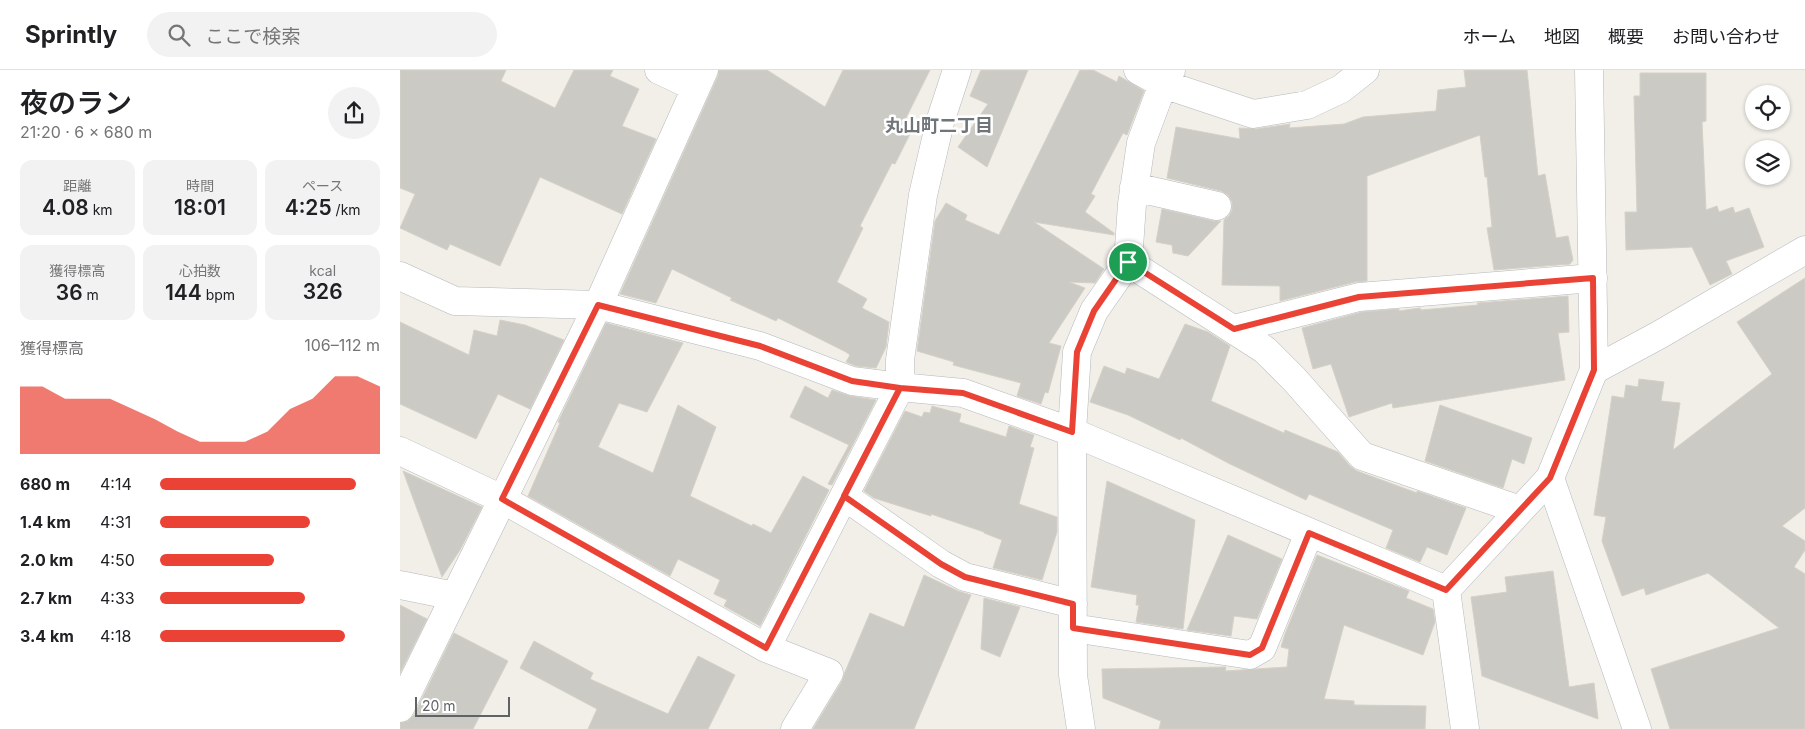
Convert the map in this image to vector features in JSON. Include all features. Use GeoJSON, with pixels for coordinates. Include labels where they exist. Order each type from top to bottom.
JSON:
{"type":"FeatureCollection","features":[{"type":"Feature","properties":{"kind":"street"},"geometry":{"type":"LineString","coordinates":[[400,708],[598,305],[699,78],[659,70]]}},
{"type":"Feature","properties":{"kind":"street"},"geometry":{"type":"LineString","coordinates":[[766,648],[900,388],[900,360],[923,196],[940,122],[957,70]]}},
{"type":"Feature","properties":{"kind":"street"},"geometry":{"type":"LineString","coordinates":[[1138,70],[1167,77],[1253,114],[1307,105],[1341,90],[1365,70]]}},
{"type":"Feature","properties":{"kind":"street"},"geometry":{"type":"LineString","coordinates":[[1446,590],[1550,478],[1594,370],[1590,70]]}},
{"type":"Feature","properties":{"kind":"street"},"geometry":{"type":"LineString","coordinates":[[1081,729],[1073,674],[1072,432],[1077,352],[1094,311],[1128,262],[1134,187],[1141,143],[1167,77]]}},
{"type":"Feature","properties":{"kind":"street"},"geometry":{"type":"LineString","coordinates":[[1134,187],[1217,206]]}},
{"type":"Feature","properties":{"kind":"street"},"geometry":{"type":"LineString","coordinates":[[1594,370],[1659,335],[1805,250]]}},
{"type":"Feature","properties":{"kind":"street"},"geometry":{"type":"LineString","coordinates":[[1128,262],[1265,350],[1294,379],[1362,456],[1520,510]]}},
{"type":"Feature","properties":{"kind":"street"},"geometry":{"type":"LineString","coordinates":[[400,276],[455,302],[598,305],[760,346],[852,381],[900,388],[963,393],[1072,432],[1446,590]]}},
{"type":"Feature","properties":{"kind":"street"},"geometry":{"type":"LineString","coordinates":[[1234,329],[1359,297],[1593,278]]}},
{"type":"Feature","properties":{"kind":"street"},"geometry":{"type":"LineString","coordinates":[[400,451],[502,499],[766,648],[830,673],[795,729]]}},
{"type":"Feature","properties":{"kind":"street"},"geometry":{"type":"LineString","coordinates":[[1550,478],[1636,729]]}},
{"type":"Feature","properties":{"kind":"street"},"geometry":{"type":"LineString","coordinates":[[844,496],[941,564],[965,577],[1073,616],[1250,655],[1262,648],[1309,533]]}},
{"type":"Feature","properties":{"kind":"street"},"geometry":{"type":"LineString","coordinates":[[400,585],[455,596]]}},
{"type":"Feature","properties":{"kind":"street"},"geometry":{"type":"LineString","coordinates":[[1446,590],[1465,729]]}},
{"type":"Feature","properties":{"kind":"building"},"geometry":{"type":"Polygon","coordinates":[[[400,70],[506,70],[501,81],[555,108],[574,70],[613,70],[610,76],[639,89],[622,126],[656,139],[622,214],[540,177],[500,266],[450,244],[447,250],[400,228],[415,194],[400,188],[400,70]]]}},
{"type":"Feature","properties":{"kind":"building"},"geometry":{"type":"Polygon","coordinates":[[[719,70],[767,70],[825,107],[843,70],[930,70],[901,128],[911,132],[895,164],[892,163],[860,226],[863,228],[837,282],[867,299],[862,308],[889,322],[886,347],[876,368],[856,366],[846,362],[850,355],[846,352],[778,318],[776,321],[730,300],[732,298],[672,269],[656,303],[620,294],[718,76],[719,70]]]}},
{"type":"Feature","properties":{"kind":"building"},"geometry":{"type":"Polygon","coordinates":[[[981,70],[1028,70],[987,167],[958,147],[988,104],[970,96],[981,70]]]}},
{"type":"Feature","properties":{"kind":"building"},"geometry":{"type":"Polygon","coordinates":[[[1080,70],[1093,70],[1117,82],[1119,76],[1144,91],[1127,135],[1123,133],[1091,194],[1095,196],[1085,212],[1114,233],[1114,235],[1034,222],[1104,269],[1095,283],[1069,282],[1085,288],[1049,343],[1061,346],[1048,393],[1045,392],[1041,404],[1017,396],[1021,383],[953,365],[954,362],[917,351],[935,221],[946,203],[967,215],[965,220],[999,235],[1080,70]]]}},
{"type":"Feature","properties":{"kind":"building"},"geometry":{"type":"Polygon","coordinates":[[[1464,70],[1527,70],[1538,176],[1545,174],[1556,238],[1568,236],[1573,260],[1570,264],[1494,270],[1487,228],[1492,227],[1487,177],[1485,177],[1480,135],[1367,176],[1367,281],[1355,282],[1280,301],[1280,286],[1222,285],[1224,220],[1232,210],[1232,202],[1228,195],[1221,191],[1167,178],[1176,127],[1240,139],[1239,128],[1256,129],[1290,124],[1289,128],[1344,124],[1363,117],[1436,111],[1438,90],[1466,87],[1464,70]]]}},
{"type":"Feature","properties":{"kind":"building"},"geometry":{"type":"Polygon","coordinates":[[[1640,73],[1706,73],[1706,121],[1702,122],[1706,210],[1717,206],[1719,212],[1733,207],[1735,213],[1749,208],[1764,247],[1726,261],[1732,274],[1710,285],[1692,247],[1626,250],[1625,212],[1637,212],[1634,96],[1640,96],[1640,73]]]}},
{"type":"Feature","properties":{"kind":"building"},"geometry":{"type":"Polygon","coordinates":[[[1162,209],[1221,221],[1188,256],[1173,253],[1172,245],[1156,242],[1162,209]]]}},
{"type":"Feature","properties":{"kind":"building"},"geometry":{"type":"Polygon","coordinates":[[[1805,278],[1805,508],[1782,526],[1805,541],[1805,550],[1794,567],[1805,574],[1805,729],[1670,729],[1651,669],[1779,628],[1708,573],[1646,595],[1644,588],[1622,596],[1602,541],[1606,517],[1594,515],[1612,396],[1624,398],[1626,385],[1638,387],[1639,379],[1664,382],[1661,401],[1680,403],[1673,450],[1772,374],[1737,322],[1805,278]]]}},
{"type":"Feature","properties":{"kind":"building"},"geometry":{"type":"Polygon","coordinates":[[[1568,296],[1569,332],[1558,333],[1565,380],[1393,408],[1392,403],[1349,417],[1331,364],[1313,369],[1302,328],[1362,312],[1399,309],[1399,311],[1420,308],[1421,310],[1478,305],[1477,303],[1568,296]]]}},
{"type":"Feature","properties":{"kind":"building"},"geometry":{"type":"Polygon","coordinates":[[[500,320],[525,325],[564,340],[530,409],[498,394],[476,439],[400,404],[400,322],[469,355],[474,330],[497,336],[500,320]]]}},
{"type":"Feature","properties":{"kind":"building"},"geometry":{"type":"Polygon","coordinates":[[[606,323],[683,343],[647,412],[619,403],[598,447],[653,473],[678,405],[716,427],[690,496],[752,526],[753,524],[771,533],[803,476],[829,490],[760,626],[724,606],[727,600],[714,594],[720,580],[678,559],[670,576],[528,496],[560,423],[558,422],[606,323]]]}},
{"type":"Feature","properties":{"kind":"building"},"geometry":{"type":"Polygon","coordinates":[[[1185,324],[1208,332],[1230,346],[1211,401],[1284,433],[1285,430],[1338,452],[1357,471],[1417,493],[1417,491],[1466,508],[1447,555],[1427,547],[1420,562],[1386,548],[1393,530],[1309,494],[1306,500],[1230,464],[1181,438],[1180,440],[1128,415],[1090,402],[1104,366],[1125,374],[1127,368],[1159,379],[1185,324]]]}},
{"type":"Feature","properties":{"kind":"building"},"geometry":{"type":"Polygon","coordinates":[[[805,386],[828,398],[832,390],[850,396],[876,400],[832,485],[828,484],[849,445],[790,417],[805,386]]]}},
{"type":"Feature","properties":{"kind":"building"},"geometry":{"type":"Polygon","coordinates":[[[1440,405],[1532,438],[1524,464],[1512,459],[1503,488],[1425,461],[1440,405]]]}},
{"type":"Feature","properties":{"kind":"building"},"geometry":{"type":"Polygon","coordinates":[[[932,406],[961,414],[959,422],[1006,437],[1009,426],[1034,435],[1030,447],[1034,448],[1019,504],[1057,517],[1057,532],[1042,580],[993,568],[1002,540],[931,514],[931,516],[874,498],[864,491],[905,411],[922,417],[924,412],[930,413],[932,406]]]}},
{"type":"Feature","properties":{"kind":"building"},"geometry":{"type":"Polygon","coordinates":[[[403,471],[482,507],[460,550],[442,577],[403,471]]]}},
{"type":"Feature","properties":{"kind":"building"},"geometry":{"type":"Polygon","coordinates":[[[1107,481],[1195,520],[1183,629],[1136,622],[1139,605],[1136,605],[1137,595],[1091,587],[1107,481]]]}},
{"type":"Feature","properties":{"kind":"building"},"geometry":{"type":"Polygon","coordinates":[[[1228,535],[1282,559],[1257,619],[1234,616],[1231,636],[1187,630],[1228,535]]]}},
{"type":"Feature","properties":{"kind":"building"},"geometry":{"type":"Polygon","coordinates":[[[1317,555],[1409,591],[1406,598],[1433,609],[1435,622],[1423,655],[1344,625],[1324,699],[1354,701],[1354,705],[1426,706],[1425,729],[1159,729],[1161,721],[1103,698],[1102,669],[1226,667],[1225,671],[1287,667],[1289,649],[1281,647],[1317,555]]]}},
{"type":"Feature","properties":{"kind":"building"},"geometry":{"type":"Polygon","coordinates":[[[1553,571],[1569,687],[1594,683],[1598,719],[1482,676],[1471,597],[1507,592],[1505,577],[1553,571]]]}},
{"type":"Feature","properties":{"kind":"building"},"geometry":{"type":"Polygon","coordinates":[[[924,575],[971,595],[914,729],[813,729],[842,681],[870,613],[904,627],[924,575]]]}},
{"type":"Feature","properties":{"kind":"building"},"geometry":{"type":"Polygon","coordinates":[[[984,598],[1020,607],[1000,657],[981,649],[984,598]]]}},
{"type":"Feature","properties":{"kind":"building"},"geometry":{"type":"Polygon","coordinates":[[[400,605],[427,619],[400,673],[400,605]]]}},
{"type":"Feature","properties":{"kind":"building"},"geometry":{"type":"Polygon","coordinates":[[[454,633],[508,661],[473,729],[400,729],[400,723],[408,721],[414,715],[454,633]]]}},
{"type":"Feature","properties":{"kind":"building"},"geometry":{"type":"Polygon","coordinates":[[[534,641],[593,673],[590,679],[668,714],[698,656],[735,675],[708,729],[588,729],[597,709],[520,668],[534,641]]]}},
{"type":"Feature","properties":{"kind":"district","name":"丸山町二丁目"},"geometry":{"type":"Point","coordinates":[939,126]}},
{"type":"Feature","properties":{"kind":"route"},"geometry":{"type":"LineString","coordinates":[[1128,262],[1094,311],[1077,352],[1072,432],[963,393],[900,388],[844,496],[766,648],[502,499],[598,305],[760,346],[852,381],[900,388],[872,442],[844,496],[941,564],[965,577],[1073,604],[1073,628],[1250,655],[1262,648],[1309,533],[1446,590],[1550,478],[1594,370],[1593,278],[1359,297],[1234,329],[1128,262]]}}]}
